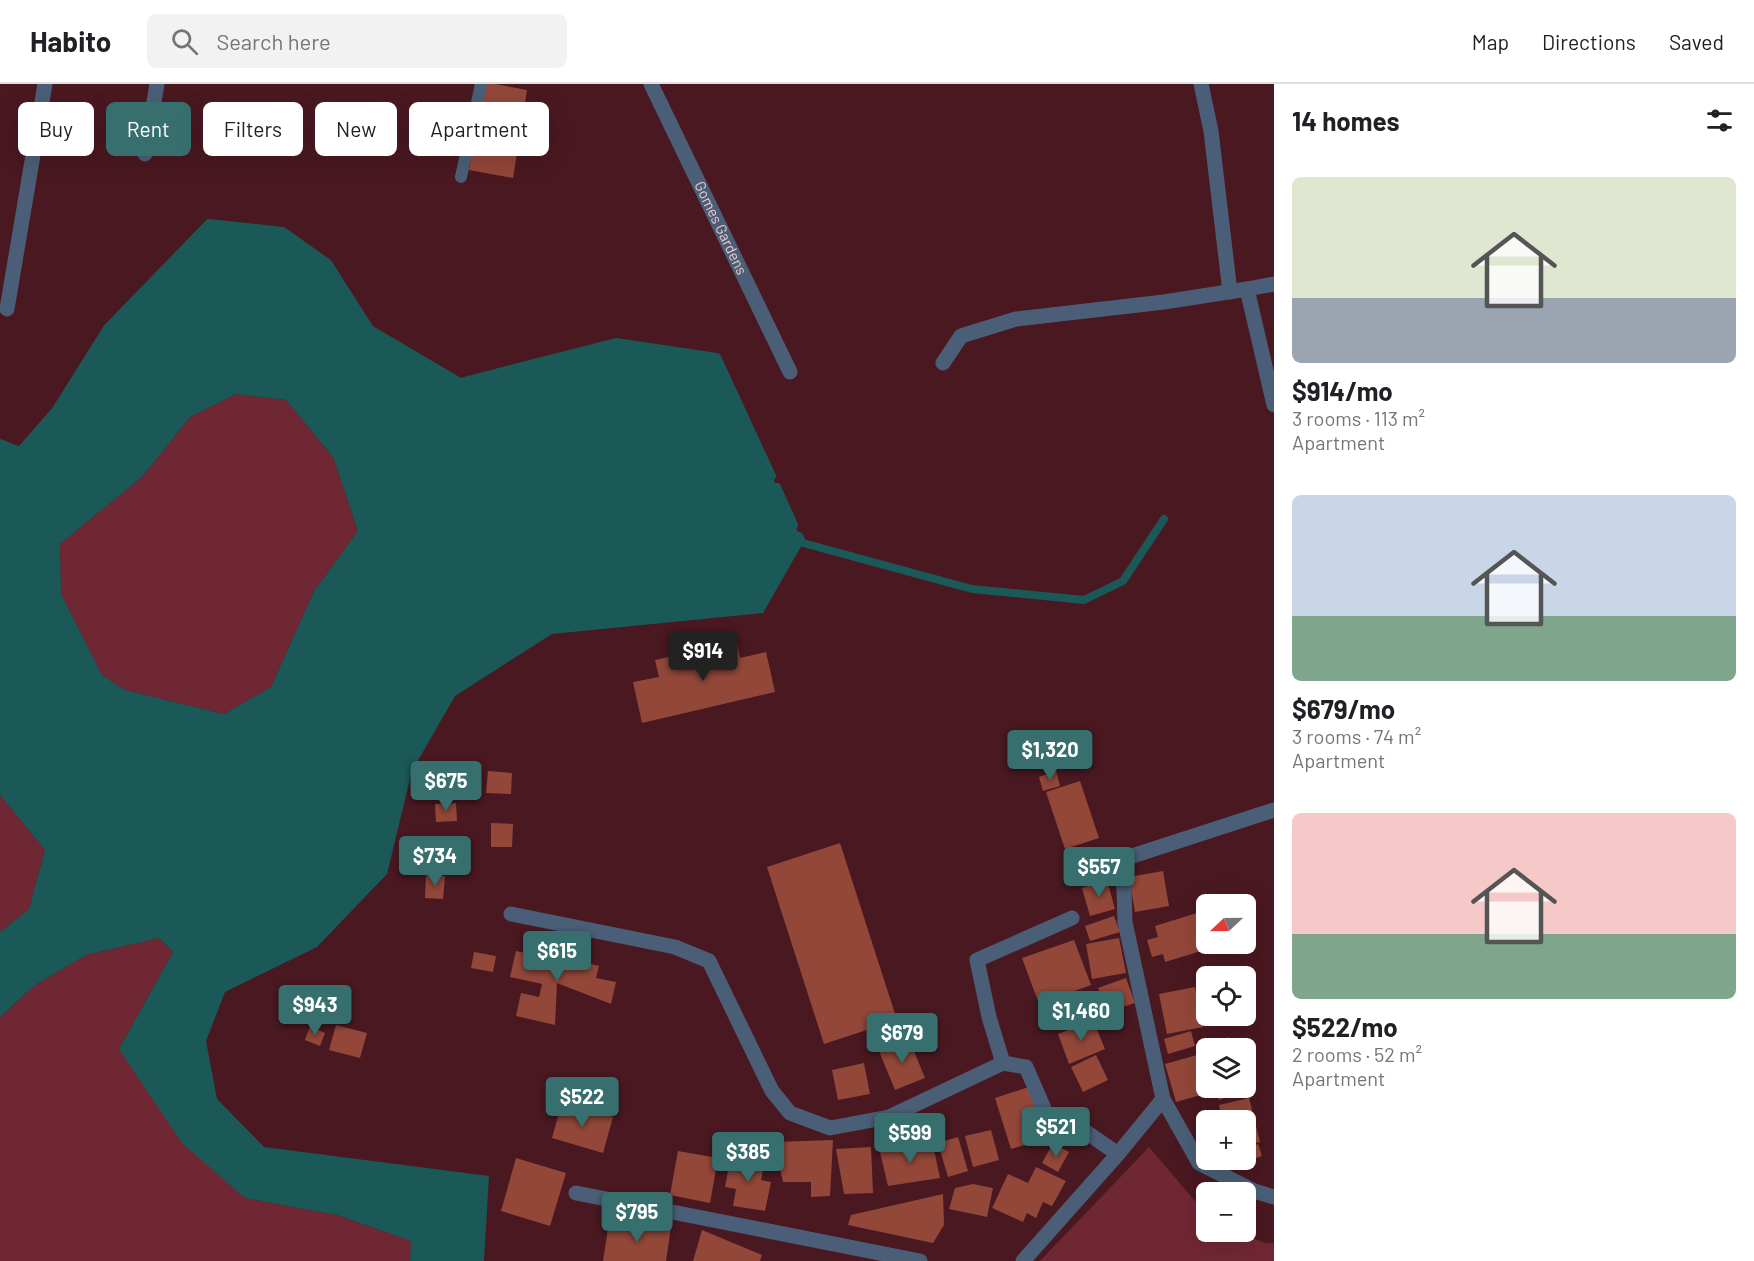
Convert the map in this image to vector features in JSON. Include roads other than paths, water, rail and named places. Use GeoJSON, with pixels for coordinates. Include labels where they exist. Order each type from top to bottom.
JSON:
{"type":"FeatureCollection","features":[{"type":"Feature","properties":{"kind":"street"},"geometry":{"type":"LineString","coordinates":[[7,309],[45,84]]}},
{"type":"Feature","properties":{"kind":"street"},"geometry":{"type":"LineString","coordinates":[[154,102],[157,84]]}},
{"type":"Feature","properties":{"kind":"street","name":"Gomes Gardens"},"geometry":{"type":"LineString","coordinates":[[651,84],[790,372]]}},
{"type":"Feature","properties":{"kind":"street"},"geometry":{"type":"LineString","coordinates":[[1201,84],[1211,131],[1230,292]]}},
{"type":"Feature","properties":{"kind":"street"},"geometry":{"type":"LineString","coordinates":[[943,363],[961,336],[1016,320],[1164,302],[1274,284]]}},
{"type":"Feature","properties":{"kind":"street"},"geometry":{"type":"LineString","coordinates":[[1247,289],[1274,405]]}},
{"type":"Feature","properties":{"kind":"street"},"geometry":{"type":"LineString","coordinates":[[1274,810],[1123,859],[1125,922],[1163,1099],[1199,1163],[1254,1191],[1274,1197]]}},
{"type":"Feature","properties":{"kind":"street"},"geometry":{"type":"LineString","coordinates":[[511,914],[675,947],[710,961],[772,1091],[790,1113],[830,1128],[889,1117],[1003,1063],[1026,1067],[1052,1127],[1086,1132],[1118,1154]]}},
{"type":"Feature","properties":{"kind":"street"},"geometry":{"type":"LineString","coordinates":[[1003,1063],[989,1017],[976,960],[1072,918]]}},
{"type":"Feature","properties":{"kind":"street"},"geometry":{"type":"LineString","coordinates":[[1023,1261],[1118,1154],[1163,1099]]}},
{"type":"Feature","properties":{"kind":"street"},"geometry":{"type":"LineString","coordinates":[[576,1193],[920,1261]]}},
{"type":"Feature","properties":{"kind":"lane"},"geometry":{"type":"LineString","coordinates":[[460,177],[481,84]]}},
{"type":"Feature","properties":{"kind":"water"},"geometry":{"type":"Polygon","coordinates":[[[209,223],[283,231],[328,263],[370,329],[460,382],[616,342],[717,357],[803,543],[763,613],[552,634],[455,696],[412,771],[387,874],[317,947],[225,992],[206,1041],[217,1099],[264,1147],[489,1176],[484,1261],[410,1261],[411,1241],[337,1215],[245,1198],[182,1143],[119,1049],[173,952],[159,938],[86,955],[35,985],[0,1017],[0,932],[29,909],[45,850],[0,795],[0,443],[20,451],[55,411],[107,328],[209,223]],[[236,394],[190,417],[142,477],[60,544],[61,594],[102,675],[125,690],[224,714],[271,687],[314,591],[358,531],[333,457],[286,400],[236,394]]]}},
{"type":"Feature","properties":{"kind":"waterway"},"geometry":{"type":"LineString","coordinates":[[0,443],[20,451],[55,411],[107,328],[209,223],[283,231],[328,263],[370,329],[460,382],[616,342],[717,357],[772,476]]}},
{"type":"Feature","properties":{"kind":"waterway"},"geometry":{"type":"LineString","coordinates":[[777,487],[794,525]]}},
{"type":"Feature","properties":{"kind":"waterway"},"geometry":{"type":"LineString","coordinates":[[799,536],[803,543],[972,589],[1084,600],[1123,581],[1164,519]]}}]}
